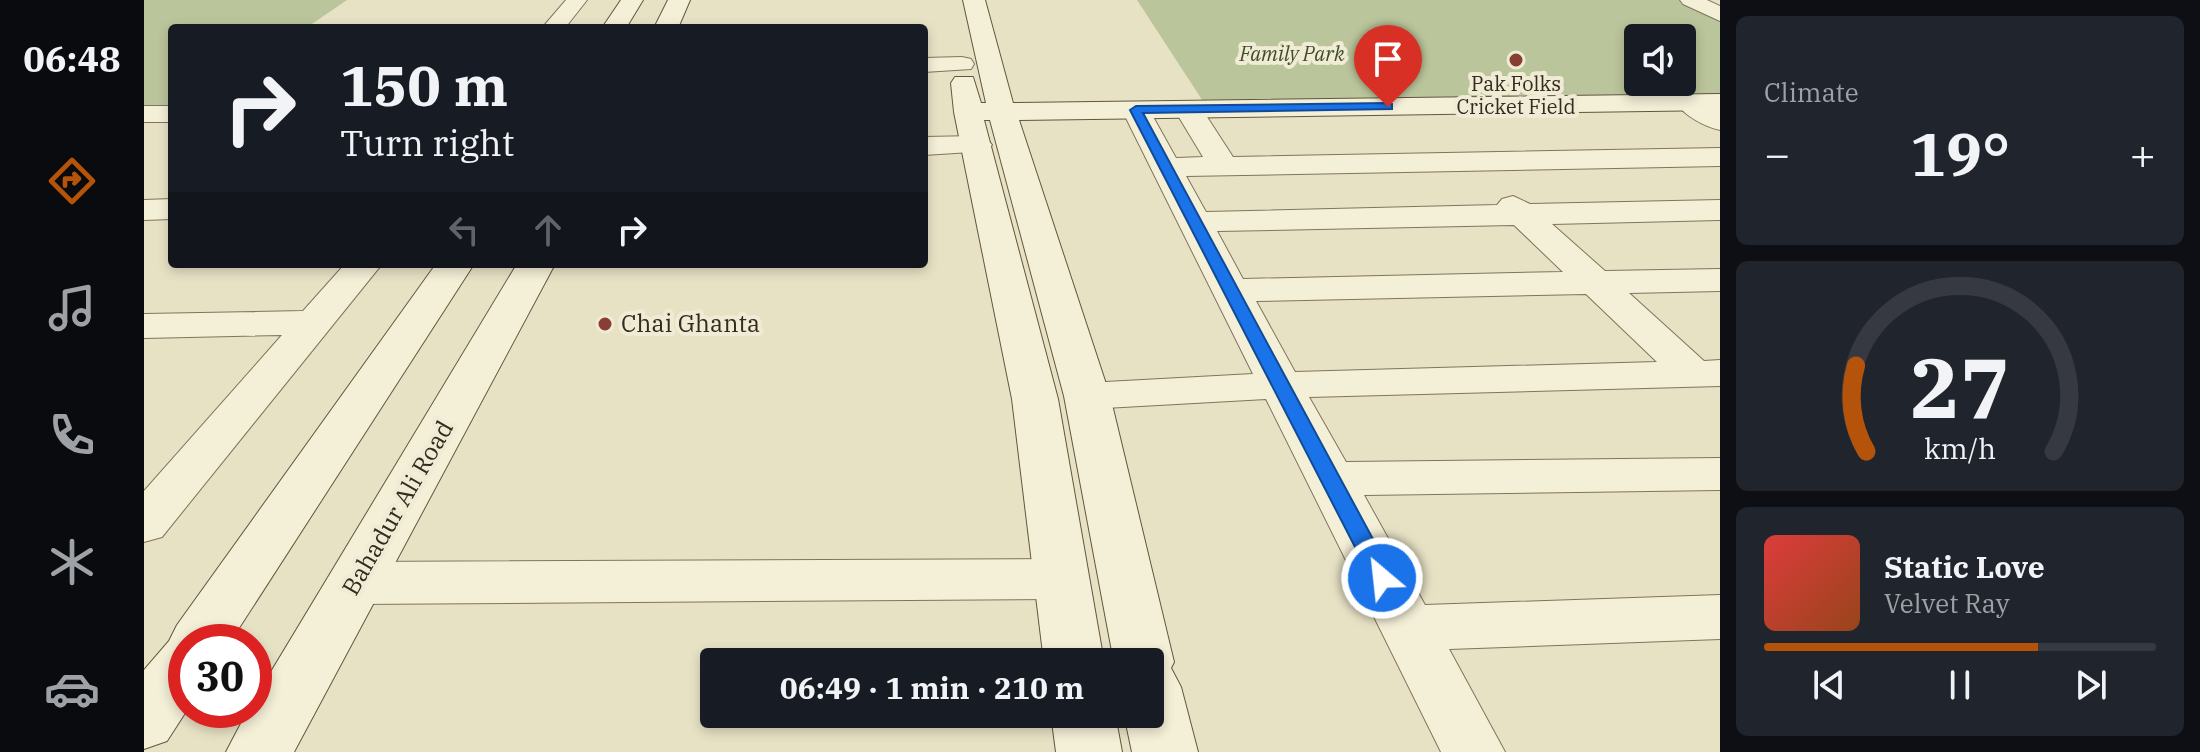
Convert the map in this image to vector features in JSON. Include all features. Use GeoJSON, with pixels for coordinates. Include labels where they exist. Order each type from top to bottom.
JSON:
{"type":"FeatureCollection","features":[{"type":"Feature","properties":{"kind":"street"},"geometry":{"type":"LineString","coordinates":[[556,24],[577,0]]}},
{"type":"Feature","properties":{"kind":"street"},"geometry":{"type":"LineString","coordinates":[[617,24],[632,0]]}},
{"type":"Feature","properties":{"kind":"street"},"geometry":{"type":"LineString","coordinates":[[668,24],[679,0]]}},
{"type":"Feature","properties":{"kind":"street"},"geometry":{"type":"LineString","coordinates":[[949,0],[943,65],[982,123],[1087,396],[1141,648]]}},
{"type":"Feature","properties":{"kind":"street"},"geometry":{"type":"LineString","coordinates":[[974,0],[982,123],[1035,399],[1072,648]]}},
{"type":"Feature","properties":{"kind":"street"},"geometry":{"type":"LineString","coordinates":[[1690,0],[1720,14]]}},
{"type":"Feature","properties":{"kind":"street"},"geometry":{"type":"LineString","coordinates":[[928,144],[982,123],[1136,110],[1720,102]]}},
{"type":"Feature","properties":{"kind":"street"},"geometry":{"type":"LineString","coordinates":[[1689,103],[1720,122]]}},
{"type":"Feature","properties":{"kind":"street"},"geometry":{"type":"LineString","coordinates":[[1188,109],[1223,165]]}},
{"type":"Feature","properties":{"kind":"street"},"geometry":{"type":"LineString","coordinates":[[1136,110],[1473,752]]}},
{"type":"Feature","properties":{"kind":"street"},"geometry":{"type":"LineString","coordinates":[[144,114],[168,114]]}},
{"type":"Feature","properties":{"kind":"street"},"geometry":{"type":"LineString","coordinates":[[1166,167],[1720,157]]}},
{"type":"Feature","properties":{"kind":"street"},"geometry":{"type":"LineString","coordinates":[[1466,161],[1597,283],[1707,374]]}},
{"type":"Feature","properties":{"kind":"street"},"geometry":{"type":"LineString","coordinates":[[144,210],[168,209]]}},
{"type":"Feature","properties":{"kind":"street"},"geometry":{"type":"LineString","coordinates":[[1194,222],[1720,210]]}},
{"type":"Feature","properties":{"kind":"street"},"geometry":{"type":"LineString","coordinates":[[151,506],[361,268]]}},
{"type":"Feature","properties":{"kind":"street"},"geometry":{"type":"LineString","coordinates":[[210,624],[452,268]]}},
{"type":"Feature","properties":{"kind":"street","name":"Bahadur Ali Road"},"geometry":{"type":"LineString","coordinates":[[259,752],[534,268]]}},
{"type":"Feature","properties":{"kind":"street"},"geometry":{"type":"LineString","coordinates":[[1230,290],[1720,280]]}},
{"type":"Feature","properties":{"kind":"street"},"geometry":{"type":"LineString","coordinates":[[144,326],[314,323]]}},
{"type":"Feature","properties":{"kind":"street"},"geometry":{"type":"LineString","coordinates":[[1087,396],[1280,385],[1707,374]]}},
{"type":"Feature","properties":{"kind":"street"},"geometry":{"type":"LineString","coordinates":[[1330,479],[1720,474]]}},
{"type":"Feature","properties":{"kind":"street"},"geometry":{"type":"LineString","coordinates":[[355,583],[1061,579]]}},
{"type":"Feature","properties":{"kind":"street"},"geometry":{"type":"LineString","coordinates":[[1408,628],[1720,617]]}},
{"type":"Feature","properties":{"kind":"street"},"geometry":{"type":"LineString","coordinates":[[144,721],[168,686]]}},
{"type":"Feature","properties":{"kind":"street"},"geometry":{"type":"LineString","coordinates":[[1085,728],[1089,752]]}},
{"type":"Feature","properties":{"kind":"street"},"geometry":{"type":"LineString","coordinates":[[1159,728],[1165,752]]}},
{"type":"Feature","properties":{"kind":"green space"},"geometry":{"type":"Polygon","coordinates":[[[144,0],[347,0],[312,24],[168,24],[168,105],[144,105],[144,0]]]}},
{"type":"Feature","properties":{"kind":"green space","name":"Family Park"},"geometry":{"type":"Polygon","coordinates":[[[1137,0],[1690,0],[1720,14],[1720,102],[1208,109],[1137,0]]]}},
{"type":"Feature","properties":{"kind":"place","name":"Pak Folks Cricket Field"},"geometry":{"type":"Point","coordinates":[1516,60]}},
{"type":"Feature","properties":{"kind":"place","name":"Chai Ghanta"},"geometry":{"type":"Point","coordinates":[605,324]}},
{"type":"Feature","properties":{"kind":"route"},"geometry":{"type":"LineString","coordinates":[[1382,578],[1136,110],[1388,107]]}}]}
